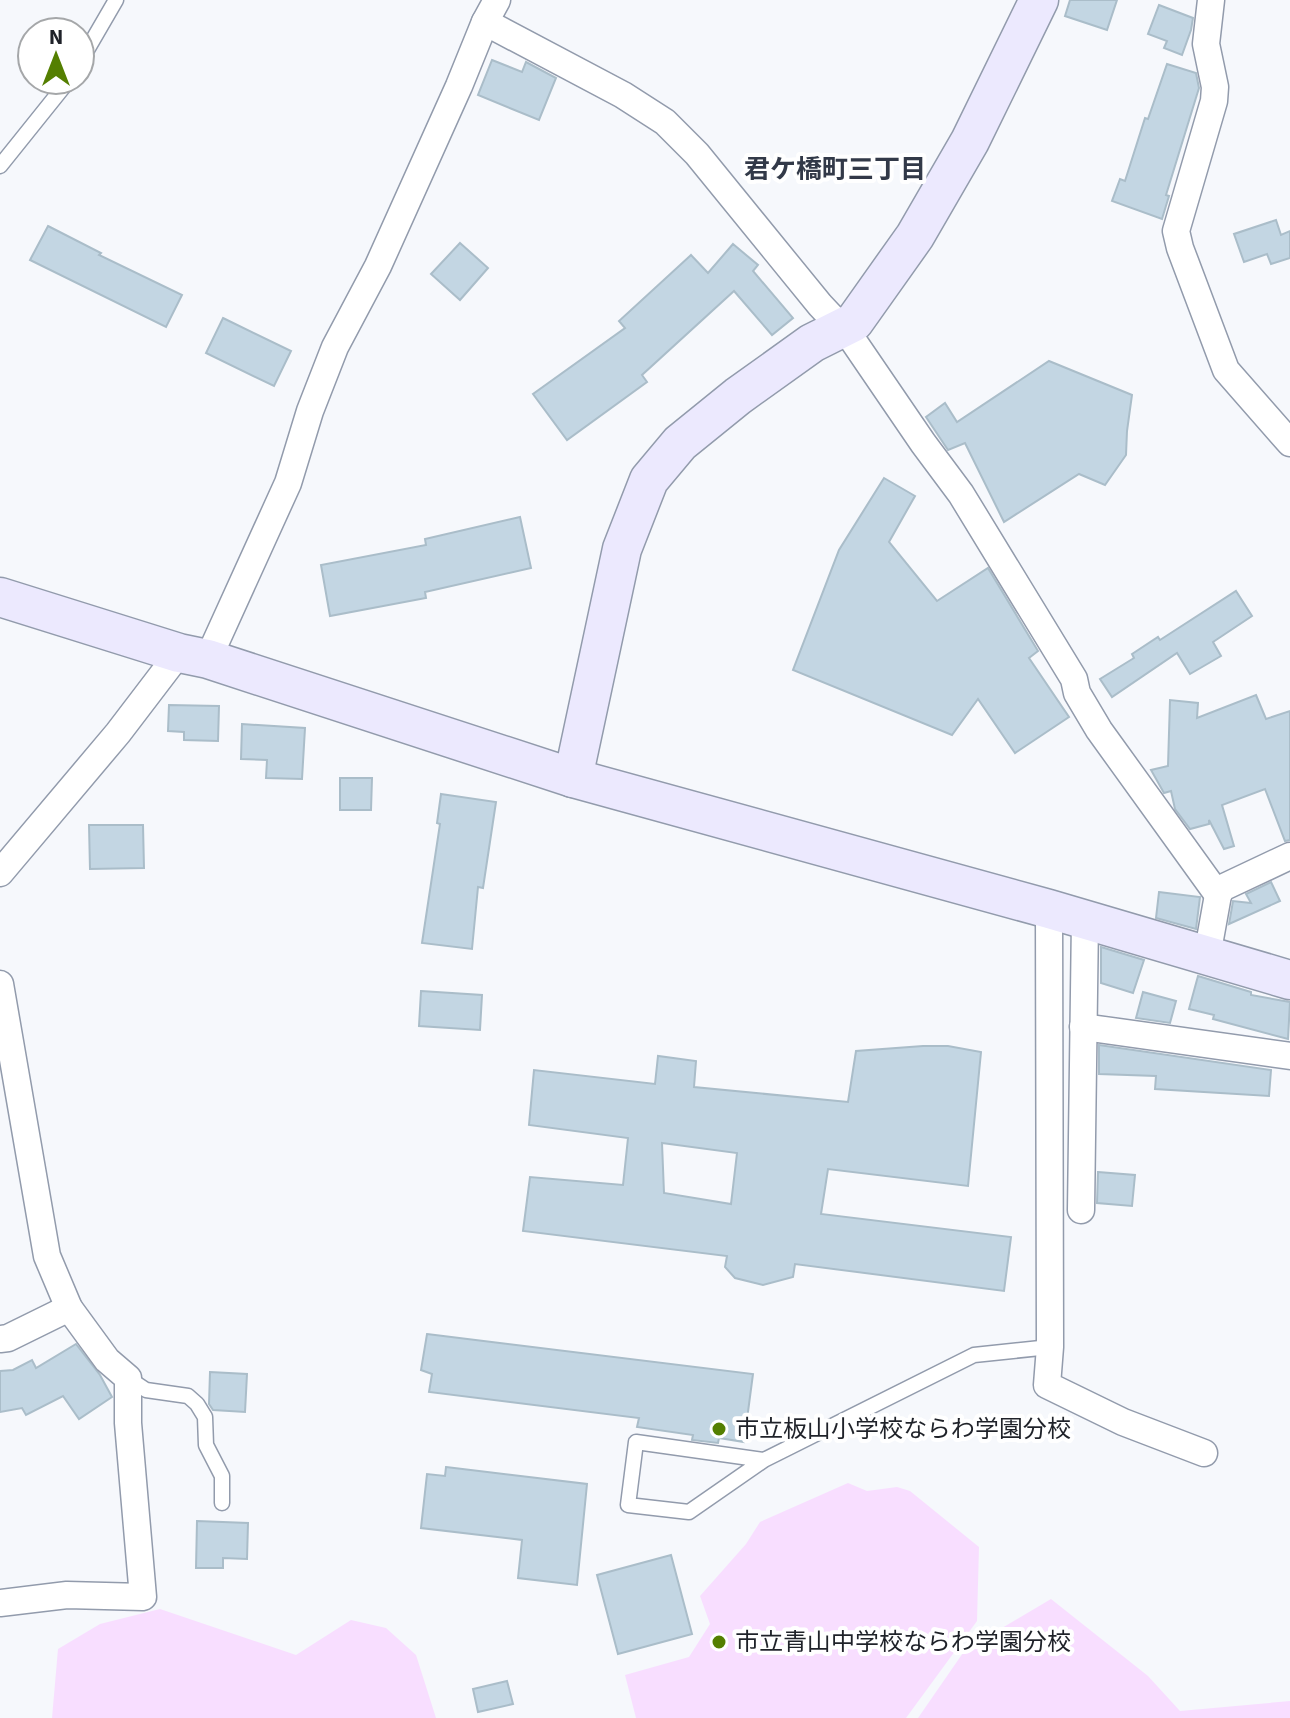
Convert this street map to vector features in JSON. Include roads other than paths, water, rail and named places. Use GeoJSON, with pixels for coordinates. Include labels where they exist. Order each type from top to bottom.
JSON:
{"type":"FeatureCollection","features":[{"type":"Feature","properties":{"kind":"street"},"geometry":{"type":"LineString","coordinates":[[573,778],[622,549],[649,480],[680,443],[738,396],[812,343],[854,322],[915,236],[970,141],[1039,0]]}},
{"type":"Feature","properties":{"kind":"street"},"geometry":{"type":"LineString","coordinates":[[1211,0],[1206,44],[1215,87],[1214,101],[1176,231],[1226,370],[1290,443]]}},
{"type":"Feature","properties":{"kind":"street"},"geometry":{"type":"LineString","coordinates":[[0,873],[118,733],[193,656],[288,483],[310,411],[335,347],[398,224],[491,11],[665,122],[697,154],[820,305],[852,339],[961,494],[1074,679],[1077,693],[1099,730],[1218,895]]}},
{"type":"Feature","properties":{"kind":"street"},"geometry":{"type":"LineString","coordinates":[[0,597],[573,778],[1290,980]]}},
{"type":"Feature","properties":{"kind":"street"},"geometry":{"type":"LineString","coordinates":[[1207,956],[1222,888],[1290,856]]}},
{"type":"Feature","properties":{"kind":"street"},"geometry":{"type":"LineString","coordinates":[[1067,915],[1083,1027],[1081,1210]]}},
{"type":"Feature","properties":{"kind":"street"},"geometry":{"type":"LineString","coordinates":[[1067,915],[1047,1385],[1123,1422],[1204,1453]]}},
{"type":"Feature","properties":{"kind":"street"},"geometry":{"type":"LineString","coordinates":[[0,984],[47,1256],[69,1308],[107,1360],[128,1378],[128,1423],[143,1597],[67,1595],[0,1603]]}},
{"type":"Feature","properties":{"kind":"street"},"geometry":{"type":"LineString","coordinates":[[1083,1027],[1290,1056]]}},
{"type":"Feature","properties":{"kind":"street"},"geometry":{"type":"LineString","coordinates":[[0,1339],[69,1308]]}},
{"type":"Feature","properties":{"kind":"lane"},"geometry":{"type":"LineString","coordinates":[[96,34],[116,0]]}},
{"type":"Feature","properties":{"kind":"lane"},"geometry":{"type":"LineString","coordinates":[[0,166],[56,96]]}},
{"type":"Feature","properties":{"kind":"lane"},"geometry":{"type":"LineString","coordinates":[[764,1460],[636,1442],[628,1505],[689,1512],[764,1460],[974,1355],[1050,1347]]}},
{"type":"Feature","properties":{"kind":"lane"},"geometry":{"type":"LineString","coordinates":[[128,1378],[146,1390],[188,1396],[197,1404],[205,1417],[206,1445],[222,1476],[222,1503]]}},
{"type":"Feature","properties":{"kind":"place","name":"市立板山小学校ならわ学園分校"},"geometry":{"type":"Point","coordinates":[719,1429]}},
{"type":"Feature","properties":{"kind":"place","name":"市立青山中学校ならわ学園分校"},"geometry":{"type":"Point","coordinates":[719,1642]}},
{"type":"Feature","properties":{"kind":"district","name":"君ケ橋町三丁目"},"geometry":{"type":"Point","coordinates":[835,169]}}]}
